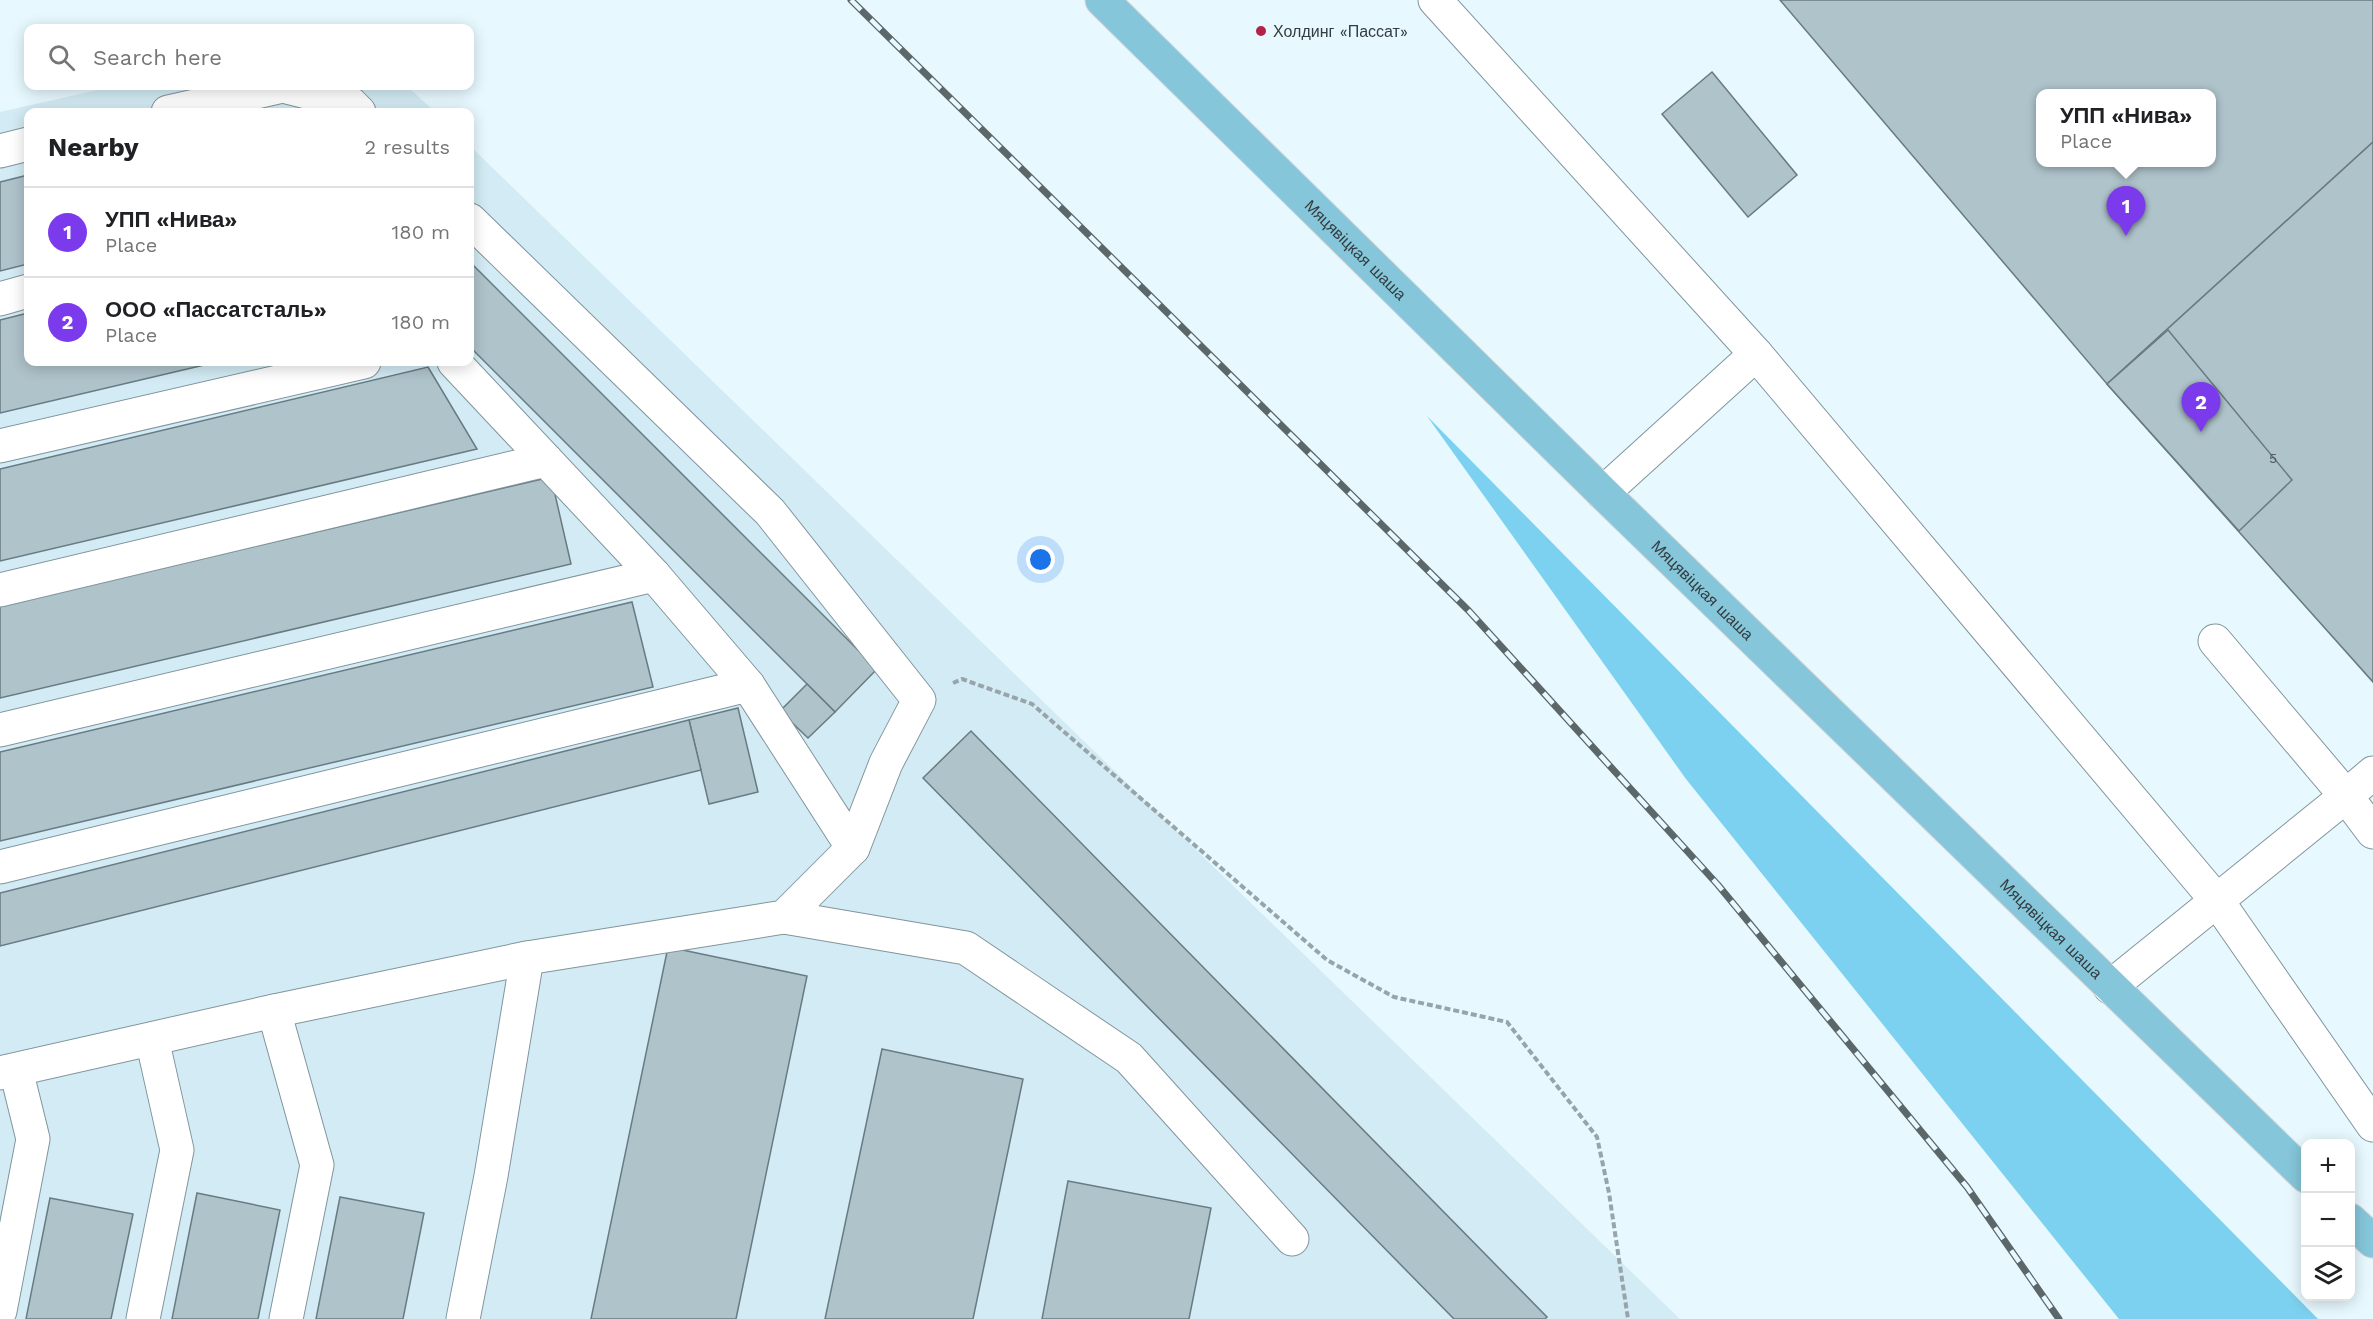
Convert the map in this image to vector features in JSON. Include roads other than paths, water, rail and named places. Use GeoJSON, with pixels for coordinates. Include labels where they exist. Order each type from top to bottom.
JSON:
{"type":"FeatureCollection","features":[{"type":"Feature","properties":{"kind":"main road","name":"Мяцявіцкая шаша"},"geometry":{"type":"LineString","coordinates":[[1102,0],[1603,493],[2301,1171]]}},
{"type":"Feature","properties":{"kind":"main road"},"geometry":{"type":"LineString","coordinates":[[2355,1225],[2373,1241]]}},
{"type":"Feature","properties":{"kind":"lane"},"geometry":{"type":"LineString","coordinates":[[1435,0],[1756,354],[2218,902],[2373,1125]]}},
{"type":"Feature","properties":{"kind":"lane"},"geometry":{"type":"LineString","coordinates":[[186,108],[266,90]]}},
{"type":"Feature","properties":{"kind":"lane"},"geometry":{"type":"LineString","coordinates":[[299,90],[350,104],[354,108]]}},
{"type":"Feature","properties":{"kind":"lane"},"geometry":{"type":"LineString","coordinates":[[0,151],[24,145]]}},
{"type":"Feature","properties":{"kind":"lane"},"geometry":{"type":"LineString","coordinates":[[474,224],[770,512],[919,700],[886,763],[853,848],[784,917]]}},
{"type":"Feature","properties":{"kind":"lane"},"geometry":{"type":"LineString","coordinates":[[0,299],[24,292]]}},
{"type":"Feature","properties":{"kind":"lane"},"geometry":{"type":"LineString","coordinates":[[1603,493],[1756,354]]}},
{"type":"Feature","properties":{"kind":"lane"},"geometry":{"type":"LineString","coordinates":[[0,446],[347,366]]}},
{"type":"Feature","properties":{"kind":"lane"},"geometry":{"type":"LineString","coordinates":[[458,366],[654,574],[748,685],[853,848]]}},
{"type":"Feature","properties":{"kind":"lane"},"geometry":{"type":"LineString","coordinates":[[0,590],[546,460]]}},
{"type":"Feature","properties":{"kind":"lane"},"geometry":{"type":"LineString","coordinates":[[0,730],[654,574]]}},
{"type":"Feature","properties":{"kind":"lane"},"geometry":{"type":"LineString","coordinates":[[2215,641],[2346,796],[2373,832]]}},
{"type":"Feature","properties":{"kind":"lane"},"geometry":{"type":"LineString","coordinates":[[0,867],[748,685]]}},
{"type":"Feature","properties":{"kind":"lane"},"geometry":{"type":"LineString","coordinates":[[2110,987],[2218,902],[2373,773]]}},
{"type":"Feature","properties":{"kind":"lane"},"geometry":{"type":"LineString","coordinates":[[0,1311],[33,1139],[8,1071],[274,1011],[526,958],[784,917],[966,948],[1129,1058],[1292,1239]]}},
{"type":"Feature","properties":{"kind":"lane"},"geometry":{"type":"LineString","coordinates":[[463,1319],[491,1176],[526,958]]}},
{"type":"Feature","properties":{"kind":"lane"},"geometry":{"type":"LineString","coordinates":[[274,1011],[317,1165],[286,1319]]}},
{"type":"Feature","properties":{"kind":"lane"},"geometry":{"type":"LineString","coordinates":[[143,1319],[177,1150],[152,1039]]}},
{"type":"Feature","properties":{"kind":"railway"},"geometry":{"type":"LineString","coordinates":[[851,0],[1469,611],[1718,885],[1967,1187],[2059,1319]]}},
{"type":"Feature","properties":{"kind":"place","name":"Холдинг «Пассат»"},"geometry":{"type":"Point","coordinates":[1261,31]}},
{"type":"Feature","properties":{"kind":"place","name":"УПП «Нива»"},"geometry":{"type":"Point","coordinates":[2126,236]}},
{"type":"Feature","properties":{"kind":"place","name":"ООО «Пассатсталь»"},"geometry":{"type":"Point","coordinates":[2201,432]}}]}
